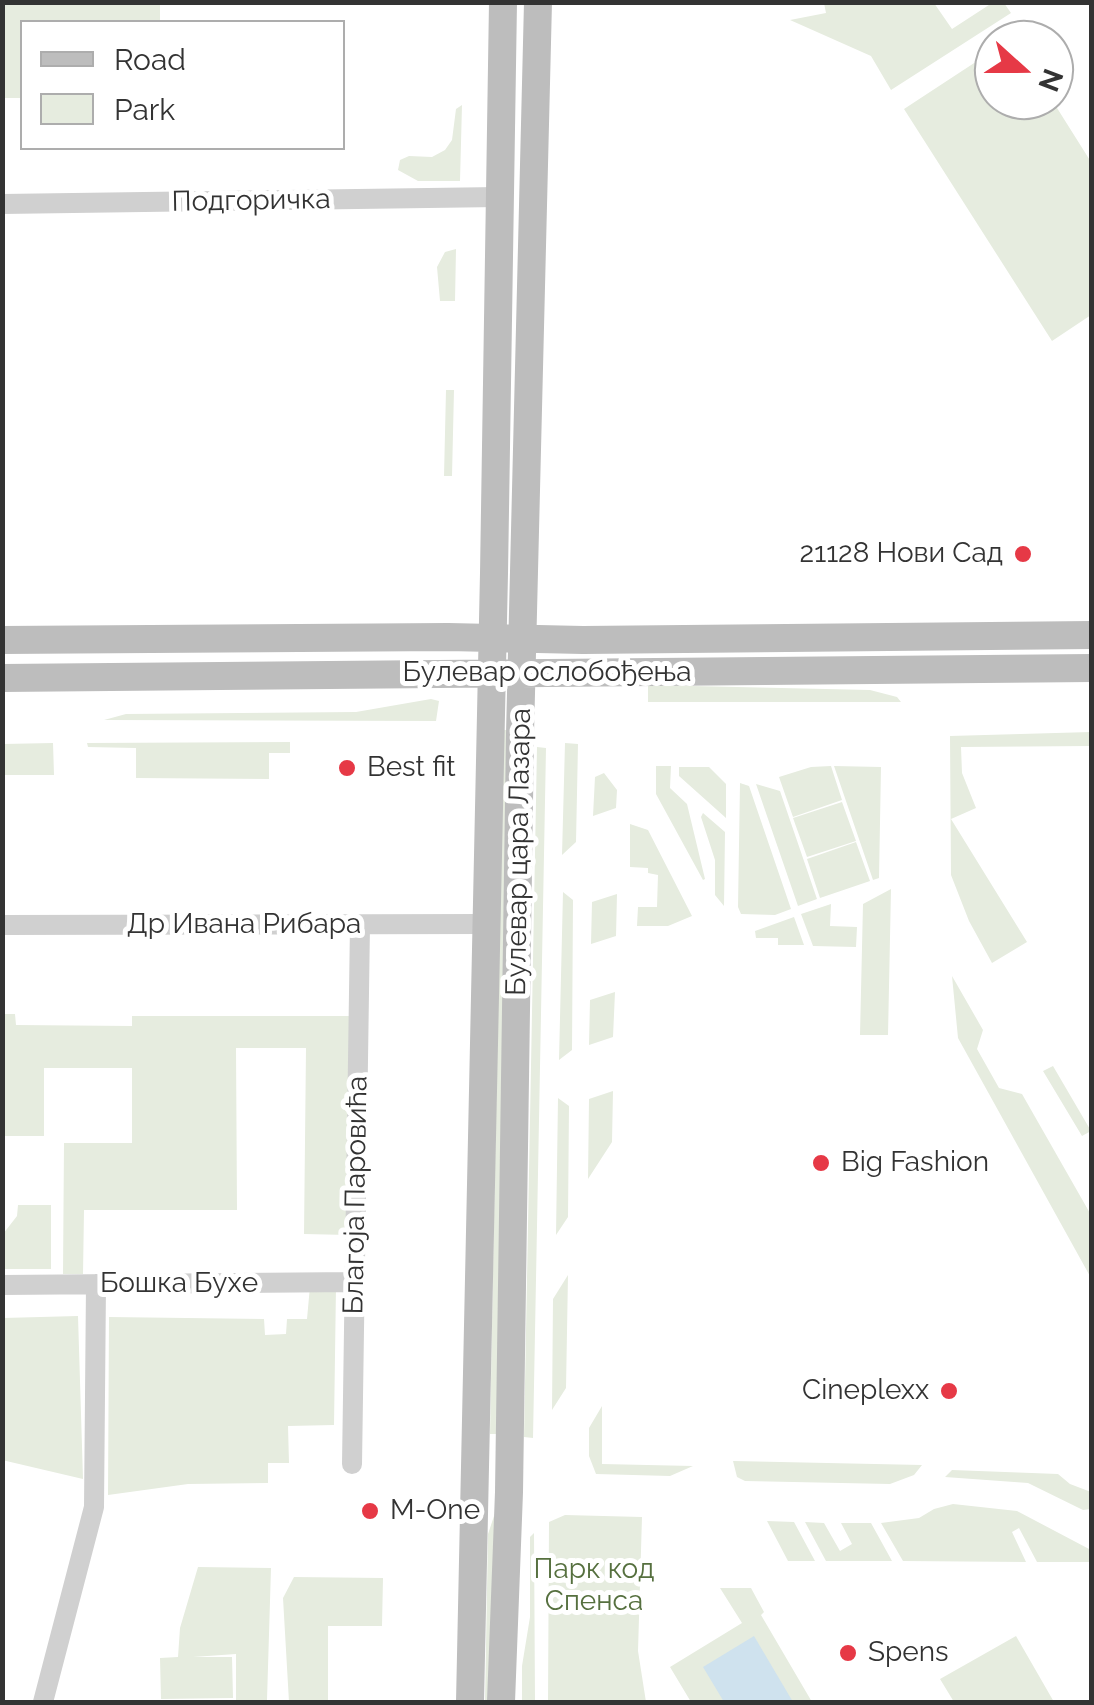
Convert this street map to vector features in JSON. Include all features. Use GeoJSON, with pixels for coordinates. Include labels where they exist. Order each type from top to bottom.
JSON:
{"type":"FeatureCollection","features":[{"type":"Feature","properties":{"kind":"main road","name":"Булевар цара Лазара"},"geometry":{"type":"LineString","coordinates":[[470,1702],[503,2]]}},
{"type":"Feature","properties":{"kind":"main road","name":"Булевар цара Лазара"},"geometry":{"type":"LineString","coordinates":[[502,1702],[538,2]]}},
{"type":"Feature","properties":{"kind":"main road","name":"Булевар ослобођења"},"geometry":{"type":"LineString","coordinates":[[2,640],[1092,635]]}},
{"type":"Feature","properties":{"kind":"main road","name":"Булевар ослобођења"},"geometry":{"type":"LineString","coordinates":[[2,678],[1092,668]]}},
{"type":"Feature","properties":{"kind":"main road"},"geometry":{"type":"LineString","coordinates":[[504,1652],[515,1702]]}},
{"type":"Feature","properties":{"kind":"street","name":"Подгоричка"},"geometry":{"type":"LineString","coordinates":[[2,204],[499,197]]}},
{"type":"Feature","properties":{"kind":"street","name":"Др Ивана Рибара"},"geometry":{"type":"LineString","coordinates":[[2,925],[486,924]]}},
{"type":"Feature","properties":{"kind":"street","name":"Благоја Паровића"},"geometry":{"type":"LineString","coordinates":[[352,1464],[360,925]]}},
{"type":"Feature","properties":{"kind":"street","name":"Бошка Бухе"},"geometry":{"type":"LineString","coordinates":[[2,1285],[355,1282]]}},
{"type":"Feature","properties":{"kind":"street"},"geometry":{"type":"LineString","coordinates":[[43,1702],[94,1507],[96,1284]]}},
{"type":"Feature","properties":{"kind":"green space"},"geometry":{"type":"Polygon","coordinates":[[[3,2],[160,3],[160,20],[20,20],[20,98],[3,98],[3,2]]]}},
{"type":"Feature","properties":{"kind":"green space"},"geometry":{"type":"Polygon","coordinates":[[[824,3],[934,3],[952,29],[992,3],[1004,3],[1011,13],[1000,20],[974,20],[974,37],[891,90],[871,56],[790,20],[826,13],[824,3]]]}},
{"type":"Feature","properties":{"kind":"green space"},"geometry":{"type":"Polygon","coordinates":[[[974,63],[974,120],[1065,120],[1091,162],[1091,315],[1052,341],[904,109],[974,63]]]}},
{"type":"Feature","properties":{"kind":"green space"},"geometry":{"type":"Polygon","coordinates":[[[462,105],[460,181],[418,181],[398,170],[400,160],[409,156],[432,157],[445,150],[452,140],[456,109],[462,105]]]}},
{"type":"Feature","properties":{"kind":"green space"},"geometry":{"type":"Polygon","coordinates":[[[456,249],[455,301],[440,301],[437,267],[445,252],[456,249]]]}},
{"type":"Feature","properties":{"kind":"green space"},"geometry":{"type":"Polygon","coordinates":[[[446,390],[454,390],[452,476],[444,476],[446,390]]]}},
{"type":"Feature","properties":{"kind":"green space"},"geometry":{"type":"Polygon","coordinates":[[[648,685],[870,690],[897,697],[901,702],[648,702],[648,685]]]}},
{"type":"Feature","properties":{"kind":"green space"},"geometry":{"type":"Polygon","coordinates":[[[431,699],[439,701],[436,721],[104,720],[126,714],[356,712],[431,699]]]}},
{"type":"Feature","properties":{"kind":"green space"},"geometry":{"type":"Polygon","coordinates":[[[503,730],[509,730],[499,1434],[490,1434],[503,730]]]}},
{"type":"Feature","properties":{"kind":"green space"},"geometry":{"type":"Polygon","coordinates":[[[1091,732],[1091,746],[961,747],[962,773],[976,808],[951,819],[1027,942],[992,963],[969,921],[951,875],[950,736],[1091,732]]]}},
{"type":"Feature","properties":{"kind":"green space"},"geometry":{"type":"Polygon","coordinates":[[[290,742],[290,753],[269,753],[269,779],[136,778],[136,748],[88,747],[87,743],[290,742]]]}},
{"type":"Feature","properties":{"kind":"green space"},"geometry":{"type":"Polygon","coordinates":[[[53,743],[54,775],[3,775],[3,744],[53,743]]]}},
{"type":"Feature","properties":{"kind":"green space"},"geometry":{"type":"Polygon","coordinates":[[[565,743],[578,744],[576,842],[562,855],[565,743]]]}},
{"type":"Feature","properties":{"kind":"green space"},"geometry":{"type":"Polygon","coordinates":[[[537,747],[546,748],[533,1438],[524,1437],[537,747]]]}},
{"type":"Feature","properties":{"kind":"green space"},"geometry":{"type":"Polygon","coordinates":[[[656,766],[671,766],[670,788],[687,804],[703,880],[656,794],[656,766]]]}},
{"type":"Feature","properties":{"kind":"green space"},"geometry":{"type":"Polygon","coordinates":[[[831,766],[842,800],[793,817],[779,777],[811,767],[831,766]]]}},
{"type":"Feature","properties":{"kind":"green space"},"geometry":{"type":"Polygon","coordinates":[[[834,766],[881,767],[879,878],[873,880],[834,766]]]}},
{"type":"Feature","properties":{"kind":"green space"},"geometry":{"type":"Polygon","coordinates":[[[679,767],[709,767],[726,784],[726,818],[679,776],[679,767]]]}},
{"type":"Feature","properties":{"kind":"green space"},"geometry":{"type":"Polygon","coordinates":[[[604,773],[617,790],[616,808],[593,816],[595,777],[604,773]]]}},
{"type":"Feature","properties":{"kind":"green space"},"geometry":{"type":"Polygon","coordinates":[[[740,783],[749,786],[791,909],[775,915],[741,914],[738,907],[740,783]]]}},
{"type":"Feature","properties":{"kind":"green space"},"geometry":{"type":"Polygon","coordinates":[[[756,784],[780,791],[817,899],[798,906],[756,784]]]}},
{"type":"Feature","properties":{"kind":"green space"},"geometry":{"type":"Polygon","coordinates":[[[842,802],[856,841],[807,857],[793,818],[842,802]]]}},
{"type":"Feature","properties":{"kind":"green space"},"geometry":{"type":"Polygon","coordinates":[[[703,813],[725,832],[724,906],[715,895],[715,860],[703,813]]]}},
{"type":"Feature","properties":{"kind":"green space"},"geometry":{"type":"Polygon","coordinates":[[[630,824],[648,830],[692,916],[668,926],[637,926],[638,907],[657,907],[658,875],[648,873],[648,868],[630,867],[630,824]]]}},
{"type":"Feature","properties":{"kind":"green space"},"geometry":{"type":"Polygon","coordinates":[[[856,842],[870,881],[820,898],[807,859],[856,842]]]}},
{"type":"Feature","properties":{"kind":"green space"},"geometry":{"type":"Polygon","coordinates":[[[891,889],[888,1035],[860,1035],[863,904],[891,889]]]}},
{"type":"Feature","properties":{"kind":"green space"},"geometry":{"type":"Polygon","coordinates":[[[563,892],[573,900],[572,1050],[559,1060],[563,892]]]}},
{"type":"Feature","properties":{"kind":"green space"},"geometry":{"type":"Polygon","coordinates":[[[617,894],[616,936],[591,944],[592,902],[617,894]]]}},
{"type":"Feature","properties":{"kind":"green space"},"geometry":{"type":"Polygon","coordinates":[[[831,904],[830,926],[857,927],[856,947],[813,946],[801,914],[831,904]]]}},
{"type":"Feature","properties":{"kind":"green space"},"geometry":{"type":"Polygon","coordinates":[[[794,917],[804,945],[778,945],[778,938],[756,938],[755,931],[794,917]]]}},
{"type":"Feature","properties":{"kind":"green space"},"geometry":{"type":"Polygon","coordinates":[[[952,976],[983,1030],[977,1049],[999,1088],[1022,1094],[1091,1215],[1091,1278],[958,1038],[952,976]]]}},
{"type":"Feature","properties":{"kind":"green space"},"geometry":{"type":"Polygon","coordinates":[[[615,992],[613,1037],[589,1045],[590,1000],[615,992]]]}},
{"type":"Feature","properties":{"kind":"green space"},"geometry":{"type":"Polygon","coordinates":[[[3,1014],[15,1014],[16,1025],[132,1026],[132,1016],[351,1016],[349,1235],[304,1234],[306,1048],[236,1048],[237,1210],[84,1210],[83,1274],[63,1274],[64,1143],[132,1143],[132,1068],[44,1068],[44,1136],[3,1136],[3,1014]]]}},
{"type":"Feature","properties":{"kind":"green space"},"geometry":{"type":"Polygon","coordinates":[[[1053,1066],[1091,1131],[1082,1136],[1043,1071],[1053,1066]]]}},
{"type":"Feature","properties":{"kind":"green space"},"geometry":{"type":"Polygon","coordinates":[[[613,1091],[612,1142],[588,1179],[589,1099],[613,1091]]]}},
{"type":"Feature","properties":{"kind":"green space"},"geometry":{"type":"Polygon","coordinates":[[[558,1098],[569,1106],[568,1217],[556,1235],[558,1098]]]}},
{"type":"Feature","properties":{"kind":"green space"},"geometry":{"type":"Polygon","coordinates":[[[18,1205],[51,1205],[51,1269],[3,1269],[3,1234],[17,1216],[18,1205]]]}},
{"type":"Feature","properties":{"kind":"green space"},"geometry":{"type":"Polygon","coordinates":[[[568,1275],[566,1388],[552,1410],[553,1299],[568,1275]]]}},
{"type":"Feature","properties":{"kind":"green space"},"geometry":{"type":"Polygon","coordinates":[[[310,1286],[336,1286],[334,1425],[288,1426],[289,1463],[268,1463],[268,1483],[188,1484],[108,1495],[109,1317],[264,1319],[265,1335],[286,1334],[287,1319],[307,1319],[310,1286]]]}},
{"type":"Feature","properties":{"kind":"green space"},"geometry":{"type":"Polygon","coordinates":[[[78,1316],[83,1479],[2,1460],[3,1318],[78,1316]]]}},
{"type":"Feature","properties":{"kind":"green space"},"geometry":{"type":"Polygon","coordinates":[[[602,1406],[602,1464],[693,1466],[670,1476],[596,1474],[589,1456],[589,1428],[602,1406]]]}},
{"type":"Feature","properties":{"kind":"green space"},"geometry":{"type":"Polygon","coordinates":[[[733,1461],[922,1465],[914,1475],[890,1484],[745,1481],[737,1477],[733,1461]]]}},
{"type":"Feature","properties":{"kind":"green space"},"geometry":{"type":"Polygon","coordinates":[[[952,1470],[1058,1474],[1070,1484],[1091,1492],[1091,1509],[1083,1510],[1028,1483],[945,1477],[952,1470]]]}},
{"type":"Feature","properties":{"kind":"green space"},"geometry":{"type":"Polygon","coordinates":[[[953,1504],[1017,1511],[1091,1550],[1091,1562],[1037,1562],[1019,1528],[1012,1532],[1026,1562],[903,1561],[881,1523],[919,1518],[953,1504]]]}},
{"type":"Feature","properties":{"kind":"green space"},"geometry":{"type":"Polygon","coordinates":[[[495,1513],[491,1702],[485,1702],[488,1534],[495,1513]]]}},
{"type":"Feature","properties":{"kind":"green space","name":"Парк код Спенса"},"geometry":{"type":"Polygon","coordinates":[[[565,1515],[642,1517],[638,1651],[646,1702],[548,1702],[549,1522],[565,1515]]]}},
{"type":"Feature","properties":{"kind":"green space"},"geometry":{"type":"Polygon","coordinates":[[[767,1521],[794,1522],[815,1561],[788,1561],[767,1521]]]}},
{"type":"Feature","properties":{"kind":"green space"},"geometry":{"type":"Polygon","coordinates":[[[805,1522],[824,1523],[840,1551],[852,1544],[841,1523],[871,1523],[892,1561],[826,1561],[805,1522]]]}},
{"type":"Feature","properties":{"kind":"green space"},"geometry":{"type":"Polygon","coordinates":[[[534,1533],[535,1702],[522,1702],[522,1666],[530,1617],[530,1537],[534,1533]]]}},
{"type":"Feature","properties":{"kind":"green space"},"geometry":{"type":"Polygon","coordinates":[[[198,1567],[271,1568],[267,1700],[236,1700],[236,1654],[193,1657],[232,1657],[233,1698],[161,1699],[160,1658],[178,1657],[180,1628],[198,1567]]]}},
{"type":"Feature","properties":{"kind":"green space"},"geometry":{"type":"Polygon","coordinates":[[[294,1577],[383,1578],[382,1626],[328,1626],[328,1702],[289,1702],[283,1598],[294,1577]]]}},
{"type":"Feature","properties":{"kind":"green space"},"geometry":{"type":"Polygon","coordinates":[[[720,1588],[751,1588],[764,1612],[761,1615],[812,1702],[691,1702],[670,1667],[742,1623],[720,1588]]]}},
{"type":"Feature","properties":{"kind":"green space"},"geometry":{"type":"Polygon","coordinates":[[[1016,1636],[1054,1702],[954,1702],[940,1679],[1016,1636]]]}},
{"type":"Feature","properties":{"kind":"water"},"geometry":{"type":"Polygon","coordinates":[[[754,1636],[793,1702],[724,1702],[703,1667],[754,1636]]]}},
{"type":"Feature","properties":{"kind":"place","name":"21128 Нови Сад"},"geometry":{"type":"Point","coordinates":[1023,554]}},
{"type":"Feature","properties":{"kind":"place","name":"Best fit"},"geometry":{"type":"Point","coordinates":[347,768]}},
{"type":"Feature","properties":{"kind":"place","name":"Big Fashion"},"geometry":{"type":"Point","coordinates":[821,1163]}},
{"type":"Feature","properties":{"kind":"place","name":"Cineplexx"},"geometry":{"type":"Point","coordinates":[949,1391]}},
{"type":"Feature","properties":{"kind":"place","name":"M-One"},"geometry":{"type":"Point","coordinates":[370,1511]}},
{"type":"Feature","properties":{"kind":"place","name":"Spens"},"geometry":{"type":"Point","coordinates":[848,1653]}}]}
